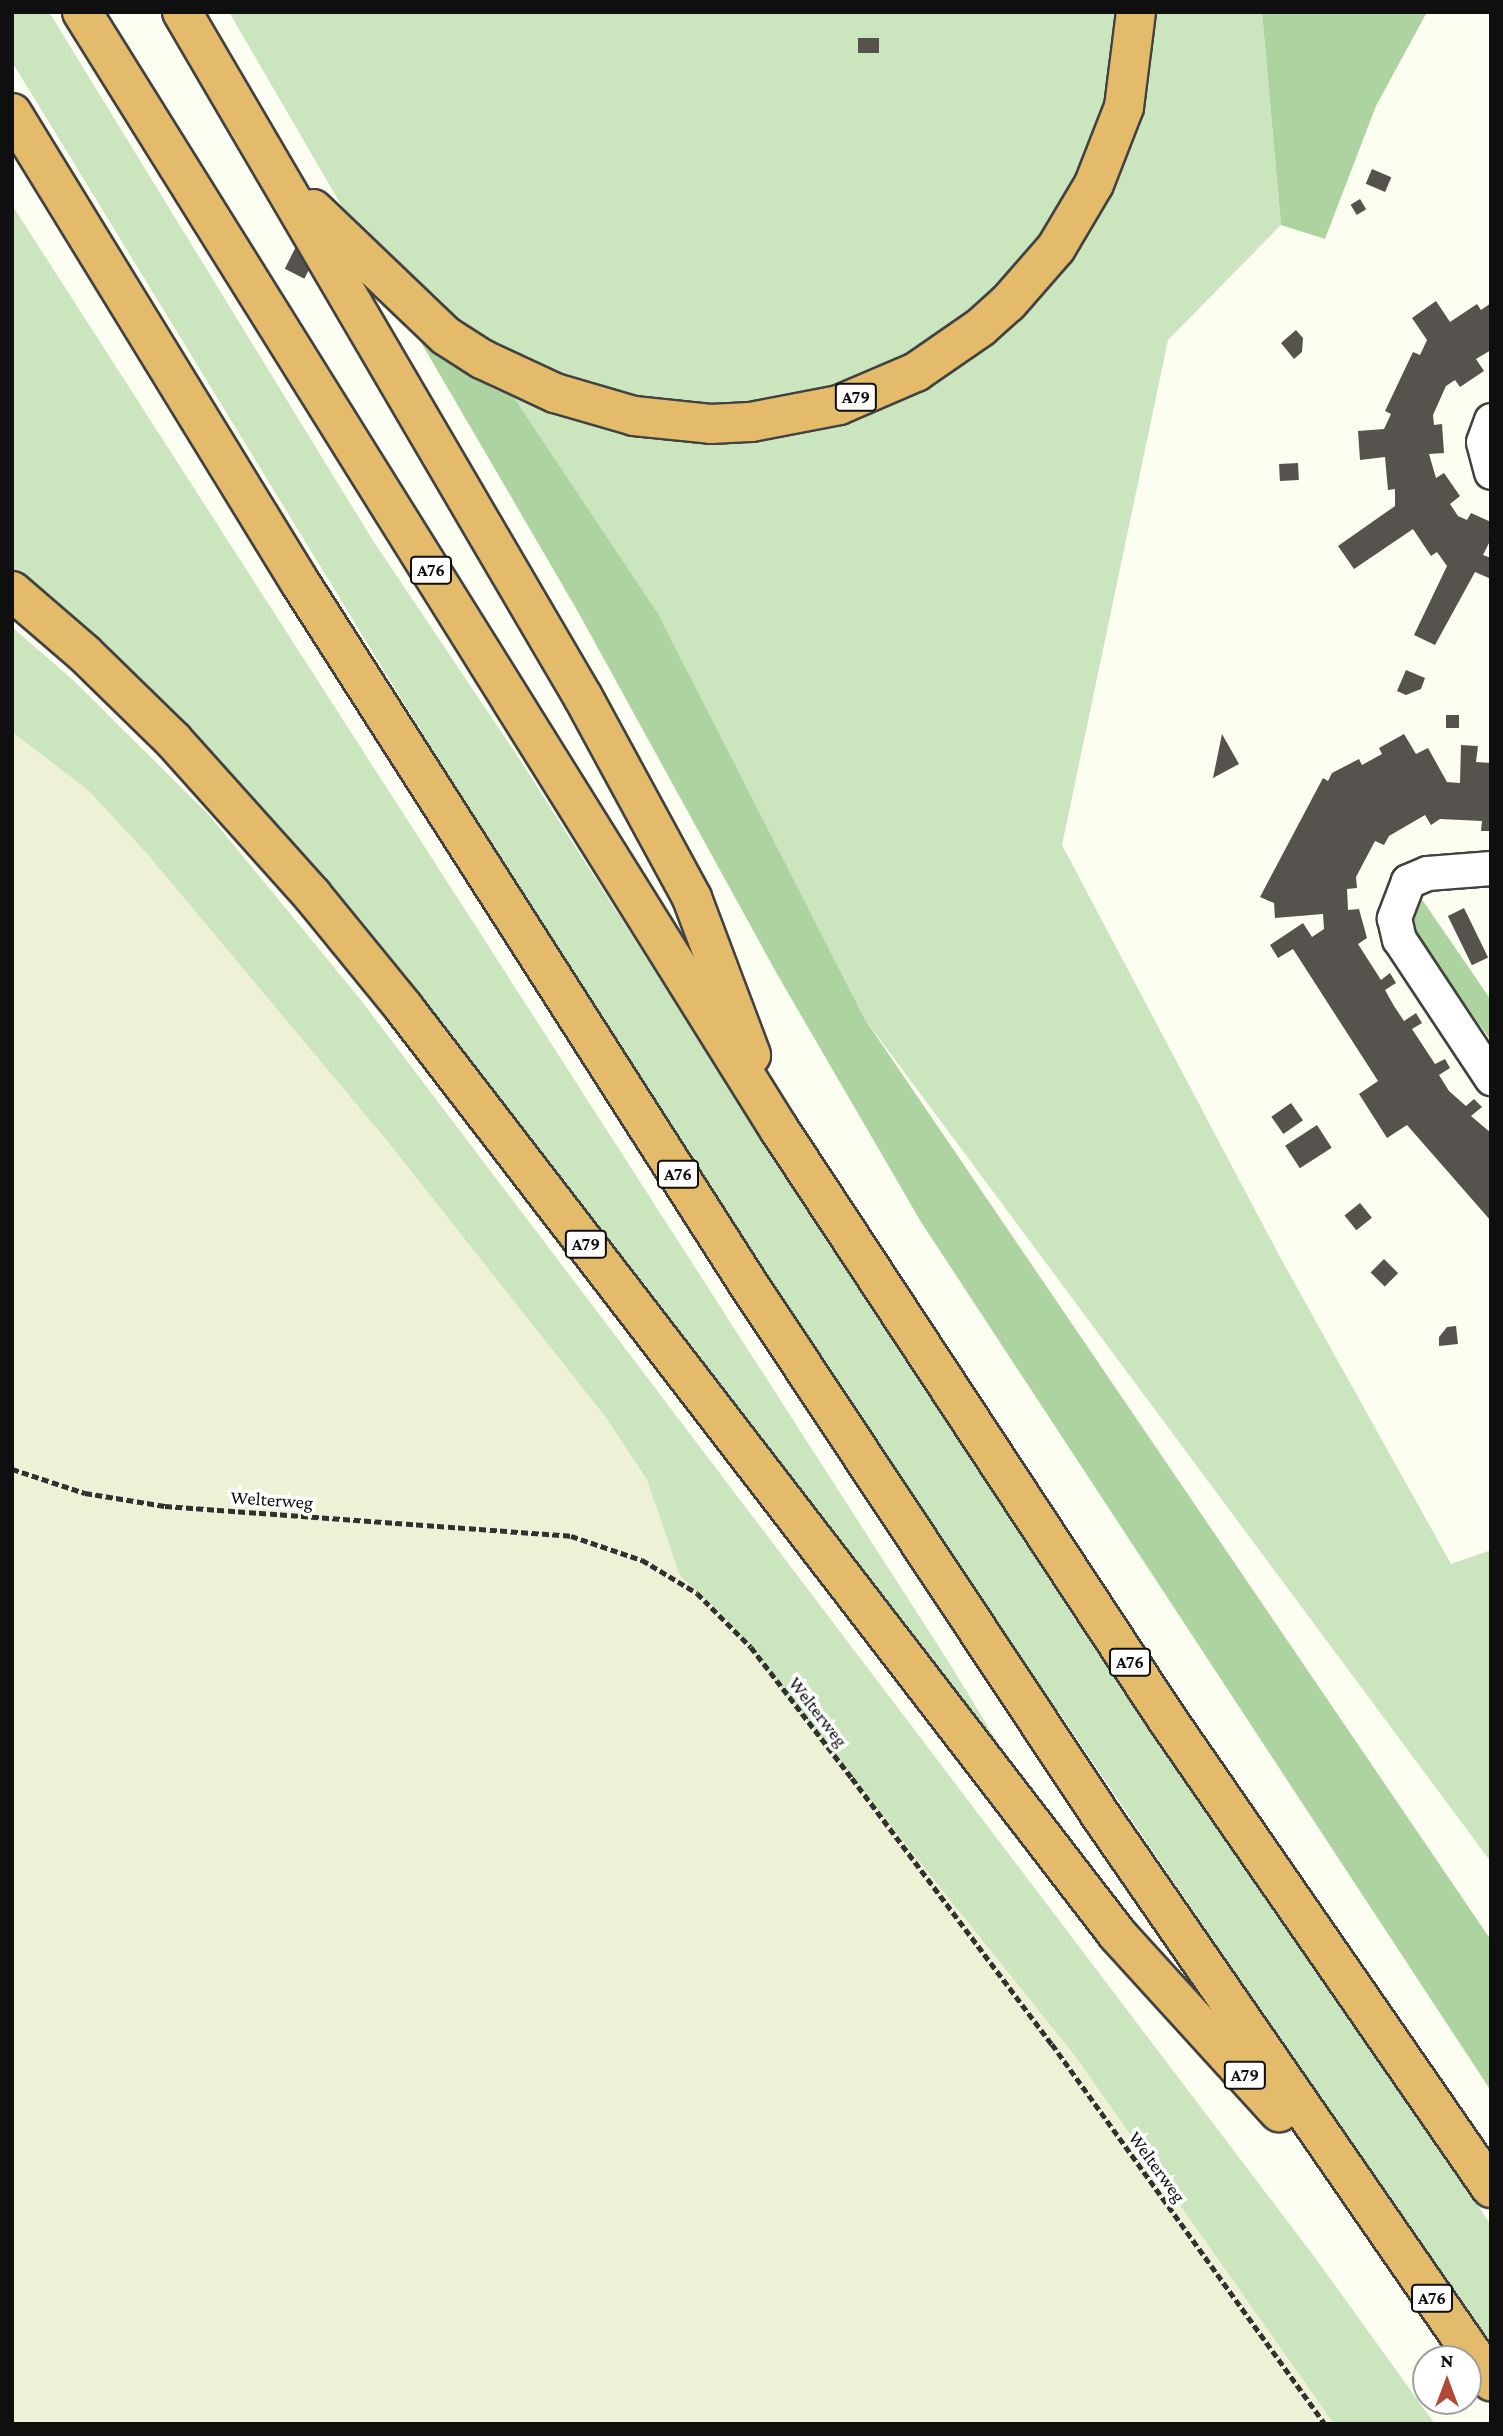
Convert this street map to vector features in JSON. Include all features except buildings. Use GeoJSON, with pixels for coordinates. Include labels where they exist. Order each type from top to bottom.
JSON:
{"type":"FeatureCollection","features":[{"type":"Feature","properties":{"kind":"highway","name":"A76"},"geometry":{"type":"LineString","coordinates":[[82,12],[779,1129],[1167,1719],[1491,2188]]}},
{"type":"Feature","properties":{"kind":"highway","name":"A76"},"geometry":{"type":"LineString","coordinates":[[182,12],[583,696],[692,898],[779,1129]]}},
{"type":"Feature","properties":{"kind":"highway","name":"A79"},"geometry":{"type":"LineString","coordinates":[[273,168],[446,336],[513,374],[555,393],[634,416],[711,424],[796,415],[839,405],[916,372],[981,327],[1031,277],[1076,218],[1108,151],[1124,107],[1136,12]]}},
{"type":"Feature","properties":{"kind":"highway","name":"A76"},"geometry":{"type":"LineString","coordinates":[[12,113],[299,581],[740,1270],[1086,1793],[1374,2215],[1491,2381]]}},
{"type":"Feature","properties":{"kind":"highway","name":"A79"},"geometry":{"type":"LineString","coordinates":[[12,591],[157,723],[312,895],[404,1008],[1117,1934],[1374,2215]]}},
{"type":"Feature","properties":{"kind":"street"},"geometry":{"type":"LineString","coordinates":[[1491,420],[1483,442],[1491,472]]}},
{"type":"Feature","properties":{"kind":"street"},"geometry":{"type":"LineString","coordinates":[[1491,868],[1427,873],[1408,881],[1394,918],[1399,939],[1491,1078]]}},
{"type":"Feature","properties":{"kind":"path","name":"Welterweg"},"geometry":{"type":"LineString","coordinates":[[12,1469],[85,1493],[165,1506],[571,1536],[642,1560],[697,1593],[751,1647],[852,1778],[1052,2044],[1325,2424]]}},
{"type":"Feature","properties":{"kind":"green space"},"geometry":{"type":"Polygon","coordinates":[[[12,12],[49,12],[372,539],[522,763],[719,1072],[1491,2225],[1491,2350],[923,1512],[564,965],[12,62],[12,12]]]}},
{"type":"Feature","properties":{"kind":"green space"},"geometry":{"type":"Polygon","coordinates":[[[229,12],[1262,12],[1281,225],[1168,340],[1062,845],[1280,1257],[1451,1564],[1491,1550],[1491,1862],[864,1018],[380,272],[229,12]]]}},
{"type":"Feature","properties":{"kind":"green space"},"geometry":{"type":"Polygon","coordinates":[[[1262,12],[1427,12],[1376,106],[1325,239],[1281,225],[1262,12]]]}},
{"type":"Feature","properties":{"kind":"green space"},"geometry":{"type":"Polygon","coordinates":[[[12,205],[950,1664],[1013,1768],[106,650],[12,572],[12,205]]]}},
{"type":"Feature","properties":{"kind":"green space"},"geometry":{"type":"Polygon","coordinates":[[[380,272],[512,395],[658,614],[864,1018],[1491,1940],[1491,2091],[921,1222],[777,974],[577,610],[380,272]]]}},
{"type":"Feature","properties":{"kind":"green space"},"geometry":{"type":"Polygon","coordinates":[[[12,627],[73,680],[209,815],[360,999],[1316,2259],[1412,2392],[1412,2415],[1429,2415],[1435,2424],[1334,2424],[1075,2056],[721,1613],[680,1576],[647,1480],[607,1419],[388,1142],[149,856],[89,791],[12,732],[12,627]]]}},
{"type":"Feature","properties":{"kind":"green space"},"geometry":{"type":"Polygon","coordinates":[[[12,732],[89,791],[149,856],[388,1142],[607,1419],[647,1480],[680,1576],[721,1613],[1075,2056],[1334,2424],[12,2424],[12,732]]]}},
{"type":"Feature","properties":{"kind":"green space"},"geometry":{"type":"Polygon","coordinates":[[[1419,895],[1491,1000],[1491,1041],[1408,923],[1419,895]]]}}]}
